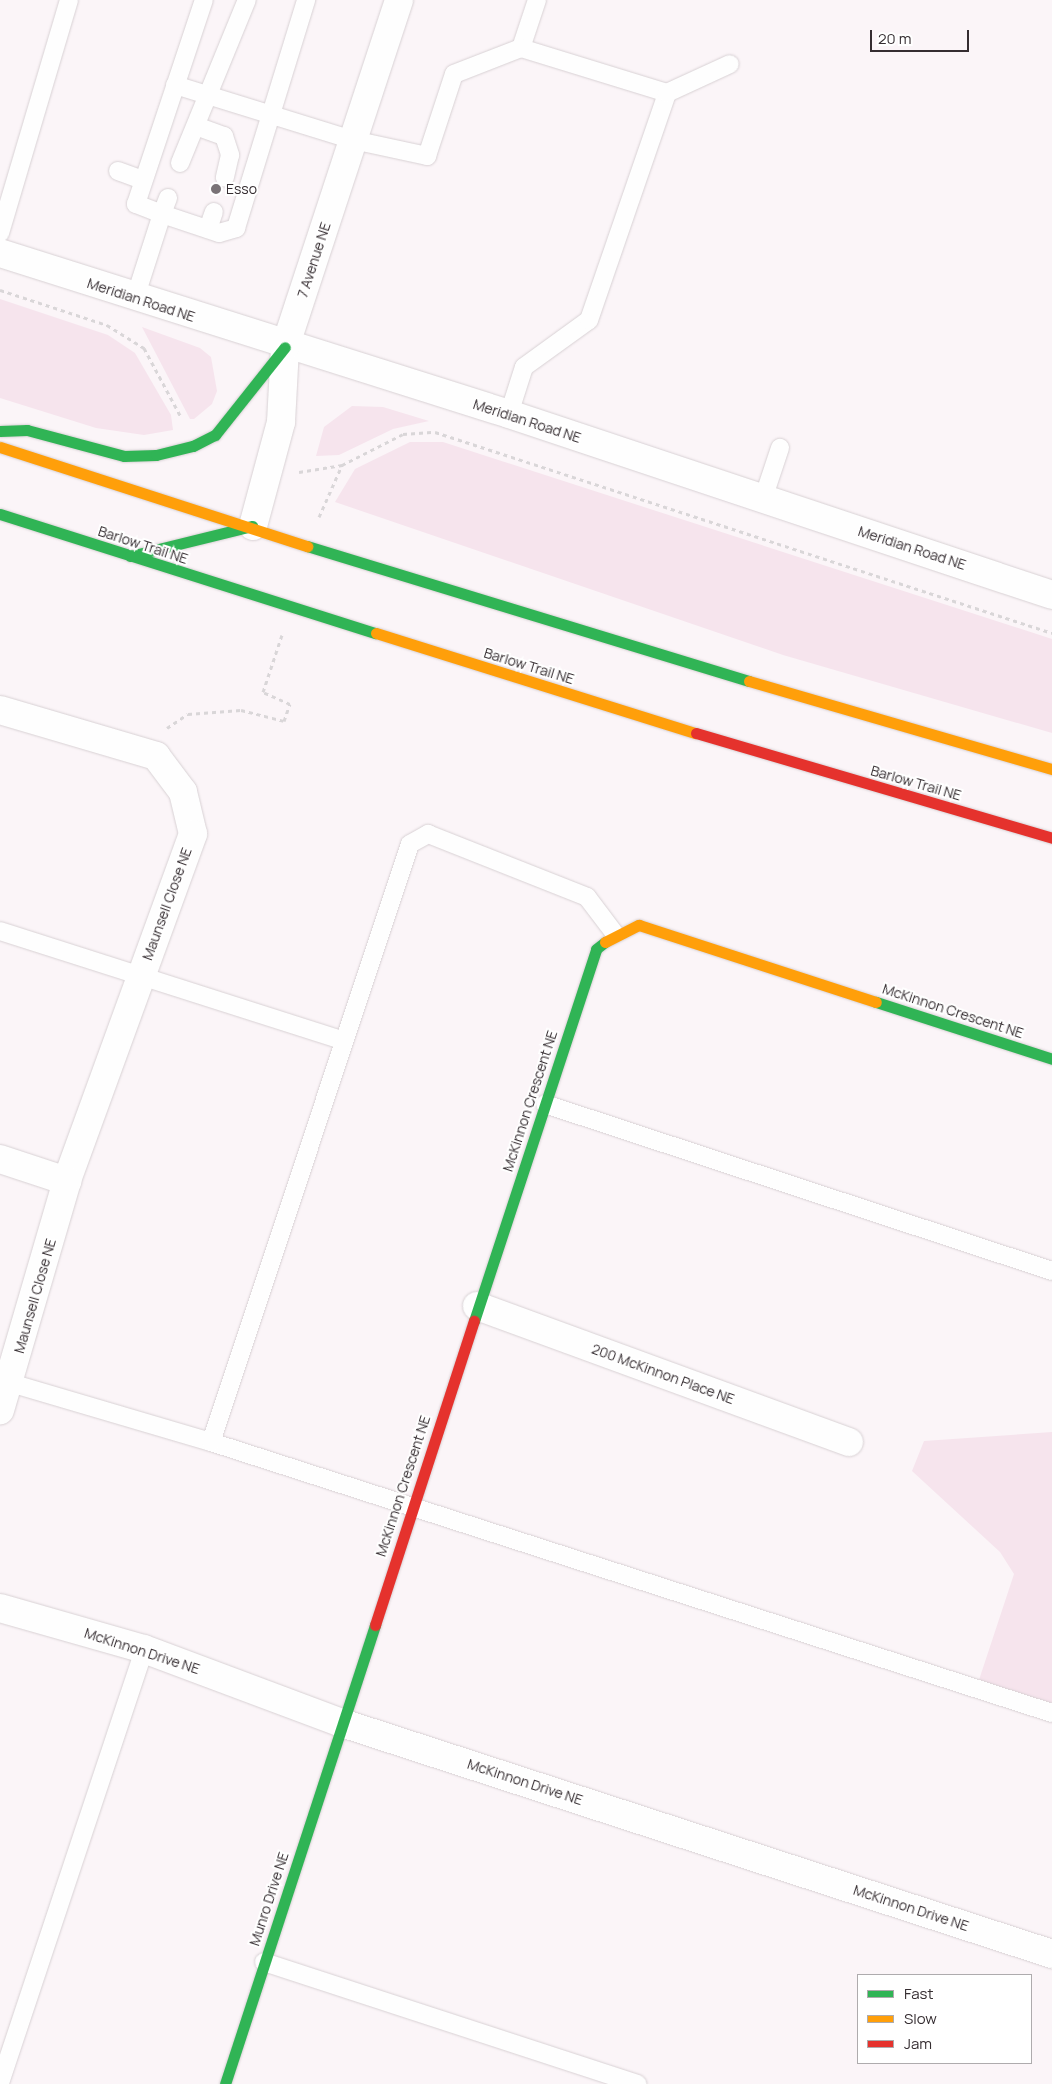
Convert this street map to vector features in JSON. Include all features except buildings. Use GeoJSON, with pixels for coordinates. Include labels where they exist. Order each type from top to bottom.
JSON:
{"type":"FeatureCollection","features":[{"type":"Feature","properties":{"kind":"main road"},"geometry":{"type":"LineString","coordinates":[[0,431],[27,430],[124,456],[156,455],[193,446],[214,434],[234,414],[248,388],[285,347]]}},
{"type":"Feature","properties":{"kind":"main road"},"geometry":{"type":"LineString","coordinates":[[0,447],[253,526],[523,615],[1052,769]]}},
{"type":"Feature","properties":{"kind":"main road","name":"Barlow Trail NE"},"geometry":{"type":"LineString","coordinates":[[0,514],[290,608],[774,758],[1052,838]]}},
{"type":"Feature","properties":{"kind":"main road"},"geometry":{"type":"LineString","coordinates":[[130,556],[253,526]]}},
{"type":"Feature","properties":{"kind":"main road","name":"McKinnon Crescent NE"},"geometry":{"type":"LineString","coordinates":[[342,1723],[596,949],[615,934],[639,925],[1052,1059]]}},
{"type":"Feature","properties":{"kind":"main road","name":"Munro Drive NE"},"geometry":{"type":"LineString","coordinates":[[225,2084],[342,1723]]}},
{"type":"Feature","properties":{"kind":"street","name":"7 Avenue NE"},"geometry":{"type":"LineString","coordinates":[[253,526],[268,478],[281,422],[285,347],[399,0]]}},
{"type":"Feature","properties":{"kind":"street","name":"Meridian Road NE"},"geometry":{"type":"LineString","coordinates":[[0,253],[285,347],[509,414],[1052,595]]}},
{"type":"Feature","properties":{"kind":"street"},"geometry":{"type":"LineString","coordinates":[[0,710],[156,756]]}},
{"type":"Feature","properties":{"kind":"street","name":"Maunsell Close NE"},"geometry":{"type":"LineString","coordinates":[[0,1410],[5,1382],[67,1182],[192,834],[184,792],[156,756]]}},
{"type":"Feature","properties":{"kind":"street"},"geometry":{"type":"LineString","coordinates":[[0,1160],[67,1182]]}},
{"type":"Feature","properties":{"kind":"street","name":"200 McKinnon Place NE"},"geometry":{"type":"LineString","coordinates":[[478,1306],[849,1442]]}},
{"type":"Feature","properties":{"kind":"street","name":"McKinnon Drive NE"},"geometry":{"type":"LineString","coordinates":[[0,1608],[144,1649],[342,1723],[1052,1954]]}},
{"type":"Feature","properties":{"kind":"lane"},"geometry":{"type":"LineString","coordinates":[[0,233],[69,0]]}},
{"type":"Feature","properties":{"kind":"lane"},"geometry":{"type":"LineString","coordinates":[[204,0],[136,204],[165,206],[208,230],[219,233],[236,228],[306,0]]}},
{"type":"Feature","properties":{"kind":"lane"},"geometry":{"type":"LineString","coordinates":[[180,163],[210,96],[247,0]]}},
{"type":"Feature","properties":{"kind":"lane"},"geometry":{"type":"LineString","coordinates":[[521,48],[537,0]]}},
{"type":"Feature","properties":{"kind":"lane"},"geometry":{"type":"LineString","coordinates":[[175,85],[353,140],[427,156],[454,74],[521,48],[667,93],[730,64]]}},
{"type":"Feature","properties":{"kind":"lane"},"geometry":{"type":"LineString","coordinates":[[509,414],[524,367],[589,320],[667,93]]}},
{"type":"Feature","properties":{"kind":"lane"},"geometry":{"type":"LineString","coordinates":[[196,126],[224,136],[230,155],[225,177]]}},
{"type":"Feature","properties":{"kind":"lane"},"geometry":{"type":"LineString","coordinates":[[118,171],[144,180]]}},
{"type":"Feature","properties":{"kind":"lane"},"geometry":{"type":"LineString","coordinates":[[134,298],[165,206]]}},
{"type":"Feature","properties":{"kind":"lane"},"geometry":{"type":"LineString","coordinates":[[208,230],[214,212]]}},
{"type":"Feature","properties":{"kind":"lane"},"geometry":{"type":"LineString","coordinates":[[763,499],[780,448]]}},
{"type":"Feature","properties":{"kind":"lane"},"geometry":{"type":"LineString","coordinates":[[211,1442],[410,844],[428,834],[587,896],[615,934]]}},
{"type":"Feature","properties":{"kind":"lane"},"geometry":{"type":"LineString","coordinates":[[0,931],[344,1041]]}},
{"type":"Feature","properties":{"kind":"lane"},"geometry":{"type":"LineString","coordinates":[[545,1104],[1052,1271]]}},
{"type":"Feature","properties":{"kind":"lane"},"geometry":{"type":"LineString","coordinates":[[5,1382],[211,1442],[1052,1713]]}},
{"type":"Feature","properties":{"kind":"lane"},"geometry":{"type":"LineString","coordinates":[[0,2083],[144,1649]]}},
{"type":"Feature","properties":{"kind":"lane"},"geometry":{"type":"LineString","coordinates":[[264,1962],[638,2084]]}},
{"type":"Feature","properties":{"kind":"path"},"geometry":{"type":"LineString","coordinates":[[0,290],[107,325],[144,348],[166,383],[193,446]]}},
{"type":"Feature","properties":{"kind":"path"},"geometry":{"type":"LineString","coordinates":[[268,478],[342,465],[403,434],[435,432],[1052,633]]}},
{"type":"Feature","properties":{"kind":"path"},"geometry":{"type":"LineString","coordinates":[[310,545],[342,465]]}},
{"type":"Feature","properties":{"kind":"path"},"geometry":{"type":"LineString","coordinates":[[156,756],[170,724],[188,714],[241,710],[284,721],[290,704],[263,692],[290,608]]}},
{"type":"Feature","properties":{"kind":"shaded area"},"geometry":{"type":"Polygon","coordinates":[[[0,299],[108,335],[135,353],[171,415],[173,430],[144,435],[96,428],[0,398],[0,299]]]}},
{"type":"Feature","properties":{"kind":"shaded area"},"geometry":{"type":"Polygon","coordinates":[[[142,327],[200,348],[211,357],[217,391],[212,404],[194,419],[190,419],[142,327]]]}},
{"type":"Feature","properties":{"kind":"shaded area"},"geometry":{"type":"Polygon","coordinates":[[[352,406],[383,407],[429,421],[393,429],[339,455],[316,456],[324,427],[352,406]]]}},
{"type":"Feature","properties":{"kind":"shaded area"},"geometry":{"type":"Polygon","coordinates":[[[410,442],[443,442],[1052,639],[1052,733],[783,655],[335,502],[355,469],[410,442]]]}},
{"type":"Feature","properties":{"kind":"shaded area"},"geometry":{"type":"Polygon","coordinates":[[[1052,1432],[1052,1713],[976,1689],[1014,1574],[1000,1552],[912,1471],[924,1441],[1052,1432]]]}},
{"type":"Feature","properties":{"kind":"traffic: fast"},"geometry":{"type":"LineString","coordinates":[[0,431],[27,430],[124,456],[156,455],[193,446],[215,435],[285,347]]}},
{"type":"Feature","properties":{"kind":"traffic: fast"},"geometry":{"type":"LineString","coordinates":[[0,514],[376,633]]}},
{"type":"Feature","properties":{"kind":"traffic: fast"},"geometry":{"type":"LineString","coordinates":[[130,556],[252,526]]}},
{"type":"Feature","properties":{"kind":"traffic: fast"},"geometry":{"type":"LineString","coordinates":[[307,546],[749,681]]}},
{"type":"Feature","properties":{"kind":"traffic: fast"},"geometry":{"type":"LineString","coordinates":[[474,1321],[596,949],[605,942]]}},
{"type":"Feature","properties":{"kind":"traffic: fast"},"geometry":{"type":"LineString","coordinates":[[876,1002],[1052,1059]]}},
{"type":"Feature","properties":{"kind":"traffic: fast"},"geometry":{"type":"LineString","coordinates":[[225,2084],[375,1625]]}},
{"type":"Feature","properties":{"kind":"traffic: slow"},"geometry":{"type":"LineString","coordinates":[[0,447],[307,546]]}},
{"type":"Feature","properties":{"kind":"traffic: slow"},"geometry":{"type":"LineString","coordinates":[[376,633],[696,733]]}},
{"type":"Feature","properties":{"kind":"traffic: slow"},"geometry":{"type":"LineString","coordinates":[[749,681],[1052,769]]}},
{"type":"Feature","properties":{"kind":"traffic: slow"},"geometry":{"type":"LineString","coordinates":[[605,942],[639,925],[876,1002]]}},
{"type":"Feature","properties":{"kind":"traffic: jam"},"geometry":{"type":"LineString","coordinates":[[696,733],[1052,838]]}},
{"type":"Feature","properties":{"kind":"traffic: jam"},"geometry":{"type":"LineString","coordinates":[[375,1625],[474,1321]]}},
{"type":"Feature","properties":{"kind":"place","name":"Esso"},"geometry":{"type":"Point","coordinates":[216,189]}}]}
